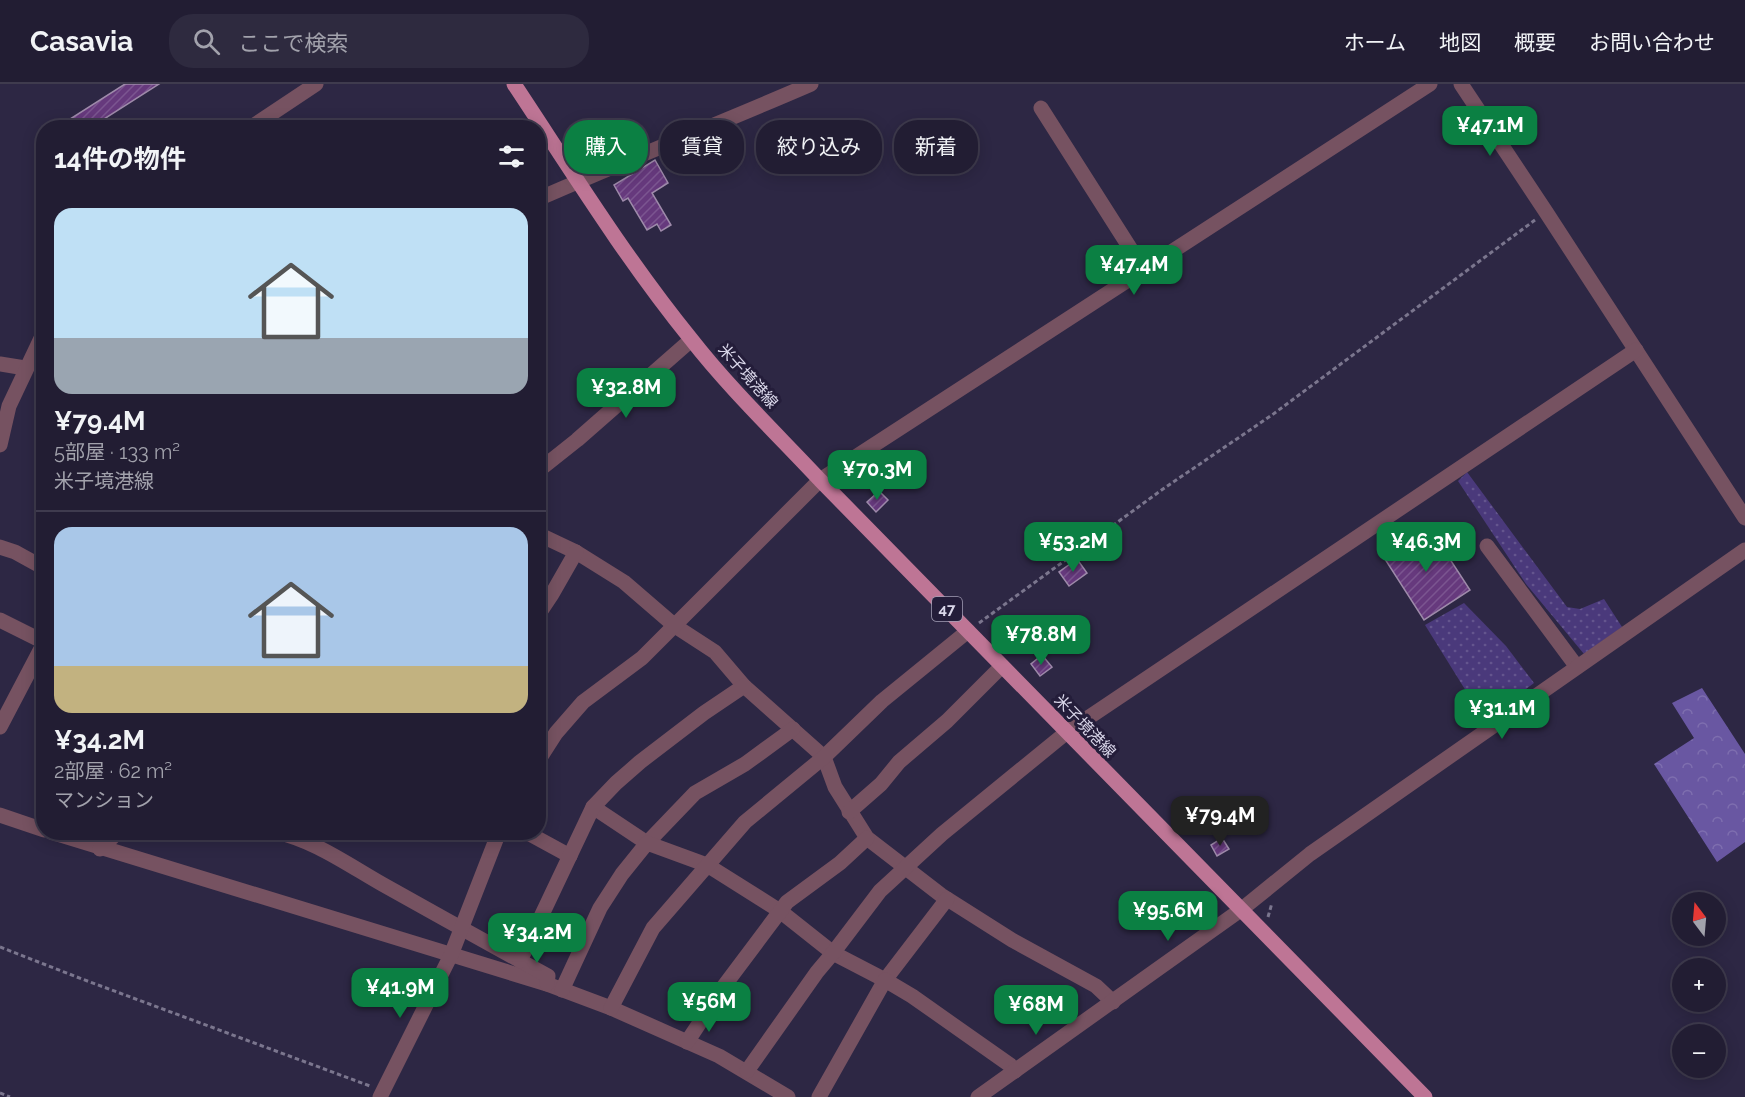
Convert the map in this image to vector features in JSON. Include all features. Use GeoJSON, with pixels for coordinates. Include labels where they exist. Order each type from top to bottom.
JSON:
{"type":"FeatureCollection","features":[{"type":"Feature","properties":{"kind":"main road","name":"米子境港線"},"geometry":{"type":"LineString","coordinates":[[514,84],[538,120]]}},
{"type":"Feature","properties":{"kind":"main road","name":"米子境港線"},"geometry":{"type":"LineString","coordinates":[[546,133],[631,260],[691,340],[820,480],[1425,1097]]}},
{"type":"Feature","properties":{"kind":"street"},"geometry":{"type":"LineString","coordinates":[[262,120],[316,84]]}},
{"type":"Feature","properties":{"kind":"street"},"geometry":{"type":"LineString","coordinates":[[546,196],[811,84]]}},
{"type":"Feature","properties":{"kind":"street"},"geometry":{"type":"LineString","coordinates":[[546,749],[556,733],[583,702],[642,658],[820,480],[1430,84]]}},
{"type":"Feature","properties":{"kind":"street"},"geometry":{"type":"LineString","coordinates":[[1461,84],[1745,518]]}},
{"type":"Feature","properties":{"kind":"street"},"geometry":{"type":"LineString","coordinates":[[1041,108],[1144,270]]}},
{"type":"Feature","properties":{"kind":"street"},"geometry":{"type":"LineString","coordinates":[[546,464],[691,340]]}},
{"type":"Feature","properties":{"kind":"street"},"geometry":{"type":"LineString","coordinates":[[0,446],[9,406],[36,347]]}},
{"type":"Feature","properties":{"kind":"street"},"geometry":{"type":"LineString","coordinates":[[747,1071],[817,972],[880,891],[942,834],[1067,732],[1636,350]]}},
{"type":"Feature","properties":{"kind":"street"},"geometry":{"type":"LineString","coordinates":[[0,364],[25,368]]}},
{"type":"Feature","properties":{"kind":"street"},"geometry":{"type":"LineString","coordinates":[[546,538],[576,552],[624,582],[675,626],[715,652],[744,686],[824,757],[835,787],[867,838],[947,899],[1012,940],[1096,986],[1113,1002]]}},
{"type":"Feature","properties":{"kind":"street"},"geometry":{"type":"LineString","coordinates":[[1487,546],[1577,667]]}},
{"type":"Feature","properties":{"kind":"street"},"geometry":{"type":"LineString","coordinates":[[0,547],[36,564]]}},
{"type":"Feature","properties":{"kind":"street"},"geometry":{"type":"LineString","coordinates":[[978,1097],[1242,909],[1310,854],[1745,550]]}},
{"type":"Feature","properties":{"kind":"street"},"geometry":{"type":"LineString","coordinates":[[546,602],[576,552]]}},
{"type":"Feature","properties":{"kind":"street"},"geometry":{"type":"LineString","coordinates":[[0,620],[36,638]]}},
{"type":"Feature","properties":{"kind":"street"},"geometry":{"type":"LineString","coordinates":[[611,1008],[653,928],[745,822],[824,757],[882,701],[968,631]]}},
{"type":"Feature","properties":{"kind":"street"},"geometry":{"type":"LineString","coordinates":[[0,727],[36,657]]}},
{"type":"Feature","properties":{"kind":"street"},"geometry":{"type":"LineString","coordinates":[[849,812],[881,784],[899,762],[947,721],[1002,666]]}},
{"type":"Feature","properties":{"kind":"street"},"geometry":{"type":"LineString","coordinates":[[520,961],[593,807],[640,762],[704,713],[744,686]]}},
{"type":"Feature","properties":{"kind":"street"},"geometry":{"type":"LineString","coordinates":[[562,990],[600,908],[622,874],[648,843],[695,793],[745,764],[793,729]]}},
{"type":"Feature","properties":{"kind":"street"},"geometry":{"type":"LineString","coordinates":[[593,807],[648,843],[707,865],[780,911],[834,953],[912,996],[1010,1065],[1015,1071]]}},
{"type":"Feature","properties":{"kind":"street"},"geometry":{"type":"LineString","coordinates":[[0,815],[36,827]]}},
{"type":"Feature","properties":{"kind":"street"},"geometry":{"type":"LineString","coordinates":[[687,1042],[724,986],[787,902],[840,863],[867,838]]}},
{"type":"Feature","properties":{"kind":"street"},"geometry":{"type":"LineString","coordinates":[[74,840],[547,984],[611,1008],[687,1042],[747,1071],[788,1097]]}},
{"type":"Feature","properties":{"kind":"street"},"geometry":{"type":"LineString","coordinates":[[100,849],[110,840]]}},
{"type":"Feature","properties":{"kind":"street"},"geometry":{"type":"LineString","coordinates":[[302,840],[548,976],[547,984]]}},
{"type":"Feature","properties":{"kind":"street"},"geometry":{"type":"LineString","coordinates":[[381,1094],[451,955],[496,840]]}},
{"type":"Feature","properties":{"kind":"street"},"geometry":{"type":"LineString","coordinates":[[541,840],[570,856]]}},
{"type":"Feature","properties":{"kind":"street"},"geometry":{"type":"LineString","coordinates":[[819,1097],[885,980],[947,899]]}},
{"type":"Feature","properties":{"kind":"path"},"geometry":{"type":"LineString","coordinates":[[968,631],[1154,496],[1272,415],[1546,212]]}},
{"type":"Feature","properties":{"kind":"path"},"geometry":{"type":"LineString","coordinates":[[1267,920],[1273,903]]}},
{"type":"Feature","properties":{"kind":"path"},"geometry":{"type":"LineString","coordinates":[[0,947],[381,1094]]}},
{"type":"Feature","properties":{"kind":"path"},"geometry":{"type":"LineString","coordinates":[[0,1093],[10,1097]]}},
{"type":"Feature","properties":{"kind":"shaded area"},"geometry":{"type":"Polygon","coordinates":[[[1467,472],[1567,607],[1580,609],[1604,599],[1622,627],[1584,654],[1526,584],[1458,481],[1467,472]]]}},
{"type":"Feature","properties":{"kind":"shaded area"},"geometry":{"type":"Polygon","coordinates":[[[1464,603],[1506,646],[1534,683],[1484,720],[1425,625],[1464,603]]]}},
{"type":"Feature","properties":{"kind":"green space"},"geometry":{"type":"Polygon","coordinates":[[[1702,688],[1745,754],[1745,842],[1717,862],[1654,764],[1694,738],[1672,703],[1702,688]]]}},
{"type":"Feature","properties":{"kind":"building"},"geometry":{"type":"Polygon","coordinates":[[[125,84],[159,84],[102,120],[69,120],[125,84]]]}},
{"type":"Feature","properties":{"kind":"building"},"geometry":{"type":"Polygon","coordinates":[[[655,160],[660,174],[663,174],[668,183],[652,193],[671,225],[661,231],[657,224],[647,230],[628,198],[623,201],[614,185],[632,174],[648,174],[648,164],[655,160]]]}},
{"type":"Feature","properties":{"kind":"building"},"geometry":{"type":"Polygon","coordinates":[[[879,491],[888,500],[876,512],[867,502],[879,491]]]}},
{"type":"Feature","properties":{"kind":"building"},"geometry":{"type":"Polygon","coordinates":[[[1429,527],[1470,590],[1424,620],[1383,556],[1429,527]]]}},
{"type":"Feature","properties":{"kind":"building"},"geometry":{"type":"Polygon","coordinates":[[[1077,559],[1087,573],[1069,586],[1059,572],[1077,559]]]}},
{"type":"Feature","properties":{"kind":"building"},"geometry":{"type":"Polygon","coordinates":[[[1042,655],[1052,667],[1040,676],[1031,664],[1042,655]]]}},
{"type":"Feature","properties":{"kind":"building"},"geometry":{"type":"Polygon","coordinates":[[[1222,838],[1229,849],[1217,856],[1211,845],[1222,838]]]}}]}
